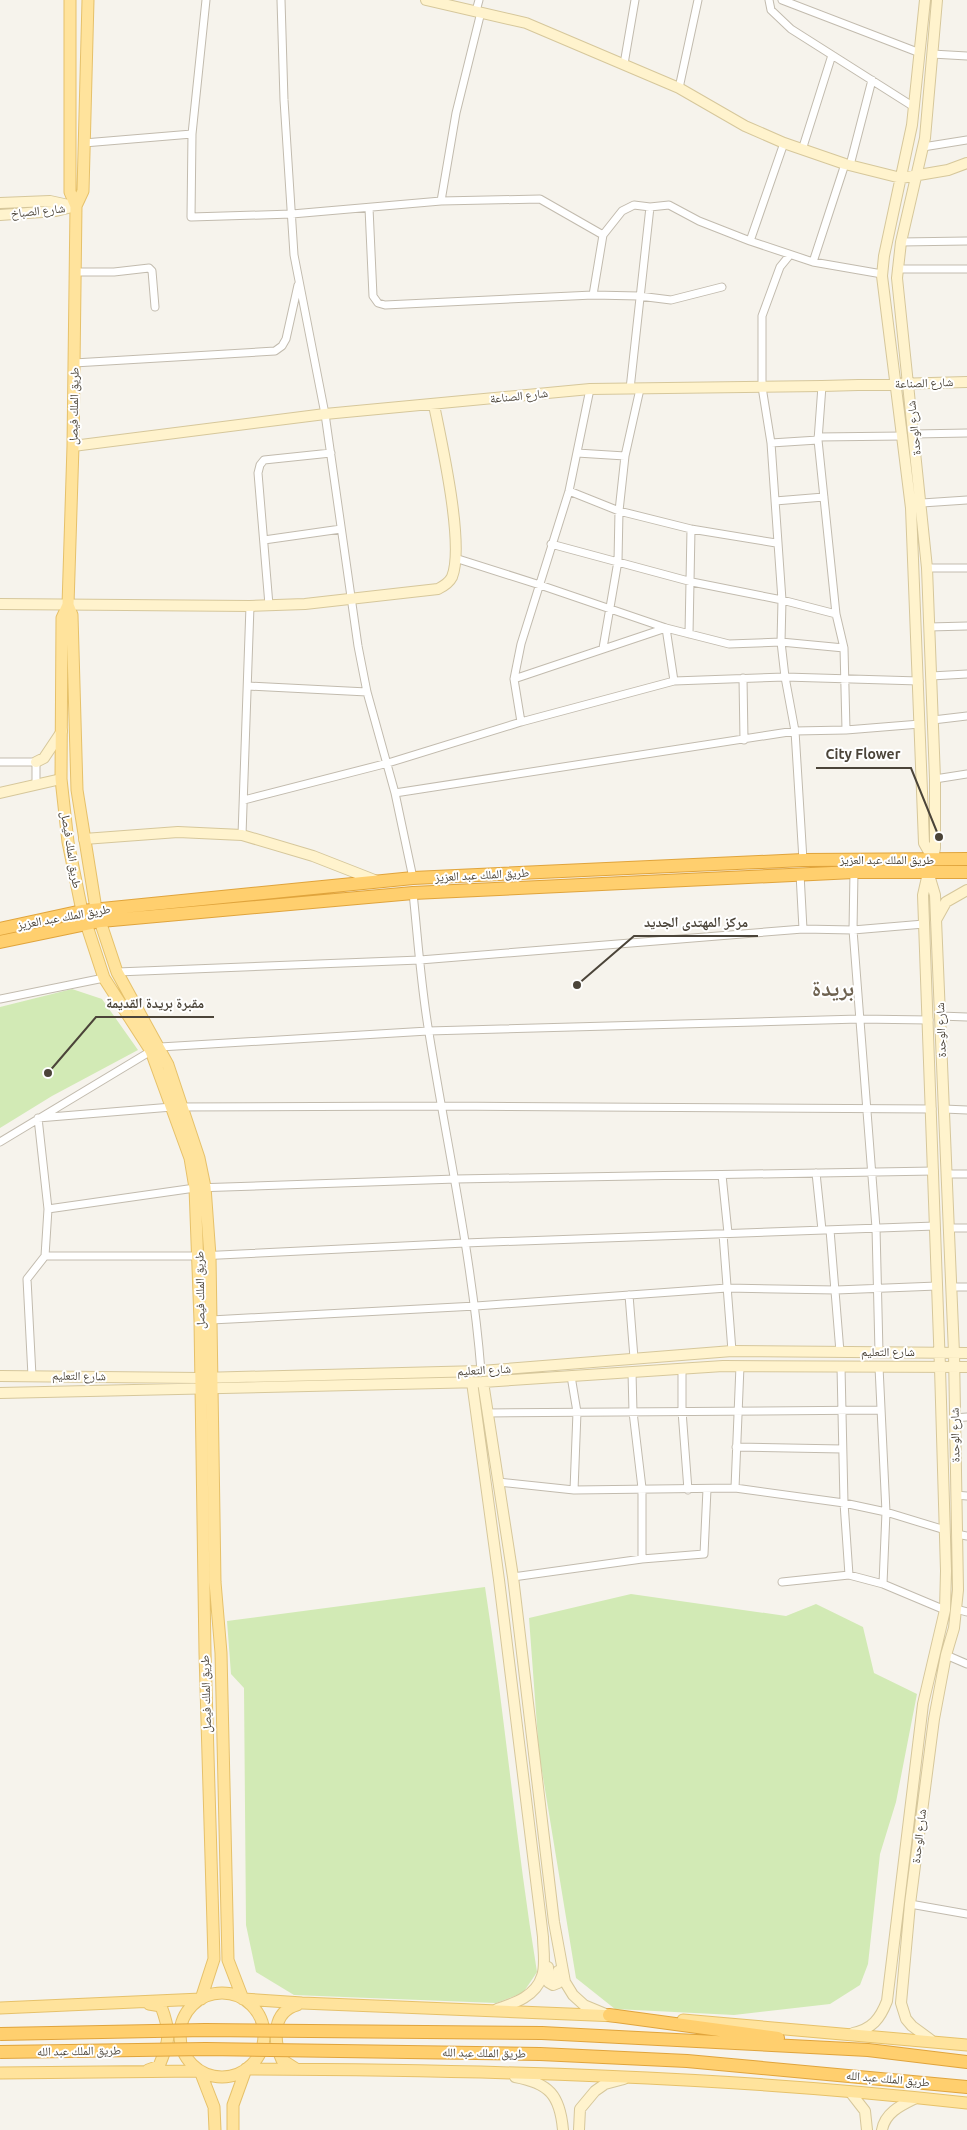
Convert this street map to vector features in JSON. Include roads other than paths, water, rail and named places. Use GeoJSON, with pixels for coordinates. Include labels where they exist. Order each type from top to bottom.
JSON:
{"type":"FeatureCollection","features":[{"type":"Feature","properties":{"kind":"highway","name":"طريق الملك عبد العزيز"},"geometry":{"type":"LineString","coordinates":[[0,929],[99,915],[414,878],[803,860],[967,859]]}},
{"type":"Feature","properties":{"kind":"highway","name":"طريق الملك عبد العزيز"},"geometry":{"type":"LineString","coordinates":[[99,915],[413,893],[800,874],[967,872]]}},
{"type":"Feature","properties":{"kind":"highway","name":"طريق الملك عبد العزيز"},"geometry":{"type":"LineString","coordinates":[[0,942],[83,918]]}},
{"type":"Feature","properties":{"kind":"highway"},"geometry":{"type":"LineString","coordinates":[[609,2015],[868,2050]]}},
{"type":"Feature","properties":{"kind":"highway","name":"طريق الملك عبد الله"},"geometry":{"type":"LineString","coordinates":[[0,2034],[205,2030],[542,2033],[868,2050],[967,2062]]}},
{"type":"Feature","properties":{"kind":"highway","name":"طريق الملك عبد الله"},"geometry":{"type":"LineString","coordinates":[[0,2052],[206,2049],[540,2054],[687,2061],[967,2087]]}},
{"type":"Feature","properties":{"kind":"main road","name":"طريق الملك فيصل"},"geometry":{"type":"LineString","coordinates":[[70,0],[70,192],[76,206],[73,446],[68,606],[62,618],[62,779],[68,842],[83,918],[104,978],[155,1049]]}},
{"type":"Feature","properties":{"kind":"main road","name":"طريق الملك فيصل"},"geometry":{"type":"LineString","coordinates":[[76,206],[83,191],[88,0]]}},
{"type":"Feature","properties":{"kind":"main road","name":"طريق الملك فيصل"},"geometry":{"type":"LineString","coordinates":[[68,606],[72,615],[76,773],[84,839],[99,915],[117,972],[155,1049],[200,1158],[206,1378],[205,1653],[214,1959],[201,1999]]}},
{"type":"Feature","properties":{"kind":"main road","name":"طريق الملك فيصل"},"geometry":{"type":"LineString","coordinates":[[204,1256],[212,1320],[206,1378]]}},
{"type":"Feature","properties":{"kind":"main road","name":"طريق الملك فيصل"},"geometry":{"type":"LineString","coordinates":[[206,1390],[215,1582],[221,1653],[228,1960],[243,1999]]}},
{"type":"Feature","properties":{"kind":"main road"},"geometry":{"type":"LineString","coordinates":[[0,2008],[201,1999],[222,1993],[243,1999],[302,2003],[497,2009],[609,2015],[849,2033],[967,2045]]}},
{"type":"Feature","properties":{"kind":"main road"},"geometry":{"type":"LineString","coordinates":[[201,1999],[190,2008],[183,2020],[180,2035],[186,2055],[200,2071],[214,2107],[215,2130]]}},
{"type":"Feature","properties":{"kind":"main road"},"geometry":{"type":"LineString","coordinates":[[200,2071],[211,2076],[235,2075],[246,2070],[255,2061],[264,2039],[260,2016],[243,1999]]}},
{"type":"Feature","properties":{"kind":"main road"},"geometry":{"type":"LineString","coordinates":[[135,2002],[161,2006],[167,2022],[169,2042],[159,2066],[142,2072]]}},
{"type":"Feature","properties":{"kind":"main road"},"geometry":{"type":"LineString","coordinates":[[297,2070],[282,2060],[276,2040],[279,2018],[287,2008],[302,2003]]}},
{"type":"Feature","properties":{"kind":"main road"},"geometry":{"type":"LineString","coordinates":[[233,2130],[233,2105],[246,2070]]}},
{"type":"Feature","properties":{"kind":"main road","name":"طريق الملك عبد الله"},"geometry":{"type":"LineString","coordinates":[[246,2070],[482,2071],[636,2076],[967,2103]]}},
{"type":"Feature","properties":{"kind":"main road","name":"طريق الملك عبد الله"},"geometry":{"type":"LineString","coordinates":[[0,2073],[200,2071]]}},
{"type":"Feature","properties":{"kind":"street"},"geometry":{"type":"LineString","coordinates":[[206,0],[192,134],[191,217],[292,214],[441,201],[540,199],[603,235]]}},
{"type":"Feature","properties":{"kind":"street"},"geometry":{"type":"LineString","coordinates":[[281,0],[284,100],[299,282],[325,414],[351,598],[367,692],[388,763],[414,878]]}},
{"type":"Feature","properties":{"kind":"street"},"geometry":{"type":"LineString","coordinates":[[426,0],[526,23],[679,88],[745,126],[802,150],[848,165],[900,178],[916,177],[967,163]]}},
{"type":"Feature","properties":{"kind":"street"},"geometry":{"type":"LineString","coordinates":[[441,201],[456,113],[480,0]]}},
{"type":"Feature","properties":{"kind":"street"},"geometry":{"type":"LineString","coordinates":[[624,64],[635,0]]}},
{"type":"Feature","properties":{"kind":"street"},"geometry":{"type":"LineString","coordinates":[[679,88],[698,0]]}},
{"type":"Feature","properties":{"kind":"street"},"geometry":{"type":"LineString","coordinates":[[769,0],[771,10],[779,19],[914,107]]}},
{"type":"Feature","properties":{"kind":"street"},"geometry":{"type":"LineString","coordinates":[[782,0],[920,52]]}},
{"type":"Feature","properties":{"kind":"street"},"geometry":{"type":"LineString","coordinates":[[926,0],[914,107],[882,274],[904,436],[911,508],[924,843],[933,859]]}},
{"type":"Feature","properties":{"kind":"street","name":"شارع الوحدة"},"geometry":{"type":"LineString","coordinates":[[933,859],[935,848],[935,779],[927,568],[922,503],[897,269],[901,242],[923,147],[937,0]]}},
{"type":"Feature","properties":{"kind":"street"},"geometry":{"type":"LineString","coordinates":[[932,54],[967,56]]}},
{"type":"Feature","properties":{"kind":"street"},"geometry":{"type":"LineString","coordinates":[[802,150],[832,55]]}},
{"type":"Feature","properties":{"kind":"street"},"geometry":{"type":"LineString","coordinates":[[813,262],[848,165],[872,80]]}},
{"type":"Feature","properties":{"kind":"street"},"geometry":{"type":"LineString","coordinates":[[84,144],[192,134]]}},
{"type":"Feature","properties":{"kind":"street"},"geometry":{"type":"LineString","coordinates":[[923,147],[967,140]]}},
{"type":"Feature","properties":{"kind":"street"},"geometry":{"type":"LineString","coordinates":[[750,241],[784,143]]}},
{"type":"Feature","properties":{"kind":"street"},"geometry":{"type":"LineString","coordinates":[[0,202],[50,201],[76,206]]}},
{"type":"Feature","properties":{"kind":"street"},"geometry":{"type":"LineString","coordinates":[[593,295],[603,235],[622,211],[634,205],[650,207],[669,205],[699,221],[773,248],[788,256],[882,274]]}},
{"type":"Feature","properties":{"kind":"street","name":"شارع الصباخ"},"geometry":{"type":"LineString","coordinates":[[0,215],[56,211],[76,206]]}},
{"type":"Feature","properties":{"kind":"street"},"geometry":{"type":"LineString","coordinates":[[604,648],[618,561],[619,511],[635,389],[639,296],[650,207]]}},
{"type":"Feature","properties":{"kind":"street"},"geometry":{"type":"LineString","coordinates":[[369,208],[373,296],[378,303],[385,305],[593,295],[639,296],[671,300],[722,287]]}},
{"type":"Feature","properties":{"kind":"street"},"geometry":{"type":"LineString","coordinates":[[901,242],[967,241]]}},
{"type":"Feature","properties":{"kind":"street"},"geometry":{"type":"LineString","coordinates":[[788,256],[780,267],[762,316],[762,387],[770,443],[775,501],[776,543],[782,600],[781,642],[795,731],[803,860]]}},
{"type":"Feature","properties":{"kind":"street"},"geometry":{"type":"LineString","coordinates":[[75,272],[114,272],[149,268],[152,271],[155,306]]}},
{"type":"Feature","properties":{"kind":"street"},"geometry":{"type":"LineString","coordinates":[[897,269],[967,269]]}},
{"type":"Feature","properties":{"kind":"street"},"geometry":{"type":"LineString","coordinates":[[74,363],[275,351],[282,346],[286,339],[299,282]]}},
{"type":"Feature","properties":{"kind":"street","name":"شارع الصناعة"},"geometry":{"type":"LineString","coordinates":[[73,446],[325,414],[590,389],[896,385],[967,382]]}},
{"type":"Feature","properties":{"kind":"street"},"geometry":{"type":"LineString","coordinates":[[822,386],[818,439],[836,614],[844,648],[846,730]]}},
{"type":"Feature","properties":{"kind":"street"},"geometry":{"type":"LineString","coordinates":[[521,722],[514,679],[521,644],[569,491],[590,389]]}},
{"type":"Feature","properties":{"kind":"street"},"geometry":{"type":"LineString","coordinates":[[0,604],[250,606],[351,598],[438,588],[451,579],[455,535],[448,473],[434,405]]}},
{"type":"Feature","properties":{"kind":"street"},"geometry":{"type":"LineString","coordinates":[[915,434],[967,433]]}},
{"type":"Feature","properties":{"kind":"street"},"geometry":{"type":"LineString","coordinates":[[770,443],[904,436]]}},
{"type":"Feature","properties":{"kind":"street"},"geometry":{"type":"LineString","coordinates":[[269,605],[258,473],[260,465],[264,460],[331,453]]}},
{"type":"Feature","properties":{"kind":"street"},"geometry":{"type":"LineString","coordinates":[[577,453],[625,456]]}},
{"type":"Feature","properties":{"kind":"street"},"geometry":{"type":"LineString","coordinates":[[569,491],[619,511],[691,529],[776,543]]}},
{"type":"Feature","properties":{"kind":"street"},"geometry":{"type":"LineString","coordinates":[[775,501],[824,497]]}},
{"type":"Feature","properties":{"kind":"street"},"geometry":{"type":"LineString","coordinates":[[922,503],[967,500]]}},
{"type":"Feature","properties":{"kind":"street"},"geometry":{"type":"LineString","coordinates":[[264,540],[341,529]]}},
{"type":"Feature","properties":{"kind":"street"},"geometry":{"type":"LineString","coordinates":[[689,634],[692,582],[691,529]]}},
{"type":"Feature","properties":{"kind":"street"},"geometry":{"type":"LineString","coordinates":[[551,544],[692,582],[782,600],[836,614]]}},
{"type":"Feature","properties":{"kind":"street"},"geometry":{"type":"LineString","coordinates":[[454,558],[666,628],[728,644],[781,642],[844,648]]}},
{"type":"Feature","properties":{"kind":"street"},"geometry":{"type":"LineString","coordinates":[[927,568],[967,568]]}},
{"type":"Feature","properties":{"kind":"street"},"geometry":{"type":"LineString","coordinates":[[242,835],[250,606]]}},
{"type":"Feature","properties":{"kind":"street"},"geometry":{"type":"LineString","coordinates":[[929,627],[967,626]]}},
{"type":"Feature","properties":{"kind":"street"},"geometry":{"type":"LineString","coordinates":[[514,679],[666,628]]}},
{"type":"Feature","properties":{"kind":"street"},"geometry":{"type":"LineString","coordinates":[[666,628],[674,681]]}},
{"type":"Feature","properties":{"kind":"street"},"geometry":{"type":"LineString","coordinates":[[931,676],[967,674]]}},
{"type":"Feature","properties":{"kind":"street"},"geometry":{"type":"LineString","coordinates":[[244,800],[388,763],[521,722],[674,681],[785,677],[919,681]]}},
{"type":"Feature","properties":{"kind":"street"},"geometry":{"type":"LineString","coordinates":[[742,678],[744,740]]}},
{"type":"Feature","properties":{"kind":"street"},"geometry":{"type":"LineString","coordinates":[[248,686],[367,692]]}},
{"type":"Feature","properties":{"kind":"street"},"geometry":{"type":"LineString","coordinates":[[933,720],[967,716]]}},
{"type":"Feature","properties":{"kind":"street"},"geometry":{"type":"LineString","coordinates":[[395,793],[795,731],[846,730],[920,724]]}},
{"type":"Feature","properties":{"kind":"street"},"geometry":{"type":"LineString","coordinates":[[0,762],[36,762],[44,758],[62,730]]}},
{"type":"Feature","properties":{"kind":"street"},"geometry":{"type":"LineString","coordinates":[[36,762],[36,784]]}},
{"type":"Feature","properties":{"kind":"street"},"geometry":{"type":"LineString","coordinates":[[935,779],[967,774]]}},
{"type":"Feature","properties":{"kind":"street"},"geometry":{"type":"LineString","coordinates":[[0,793],[62,779]]}},
{"type":"Feature","properties":{"kind":"street"},"geometry":{"type":"LineString","coordinates":[[84,839],[178,832],[242,835],[313,856],[376,881]]}},
{"type":"Feature","properties":{"kind":"street"},"geometry":{"type":"LineString","coordinates":[[854,872],[853,930],[868,1109],[870,1172],[876,1228],[879,1352]]}},
{"type":"Feature","properties":{"kind":"street"},"geometry":{"type":"LineString","coordinates":[[849,2033],[864,2031],[880,2019],[887,2001],[923,1704],[945,1610],[945,1530],[934,1171],[923,895],[928,873]]}},
{"type":"Feature","properties":{"kind":"street","name":"شارع الوحدة"},"geometry":{"type":"LineString","coordinates":[[928,873],[935,895],[952,1287],[954,1418],[962,1496],[962,1535],[956,1609],[934,1719],[910,1904],[901,2003],[906,2019],[912,2026],[931,2040]]}},
{"type":"Feature","properties":{"kind":"street"},"geometry":{"type":"LineString","coordinates":[[800,874],[802,929]]}},
{"type":"Feature","properties":{"kind":"street"},"geometry":{"type":"LineString","coordinates":[[936,921],[946,902],[967,890]]}},
{"type":"Feature","properties":{"kind":"street"},"geometry":{"type":"LineString","coordinates":[[413,893],[428,1031],[456,1179],[476,1306],[481,1371]]}},
{"type":"Feature","properties":{"kind":"street"},"geometry":{"type":"LineString","coordinates":[[117,972],[420,960],[802,929],[853,930],[924,924]]}},
{"type":"Feature","properties":{"kind":"street"},"geometry":{"type":"LineString","coordinates":[[0,999],[104,978]]}},
{"type":"Feature","properties":{"kind":"street"},"geometry":{"type":"LineString","coordinates":[[940,1016],[967,1017]]}},
{"type":"Feature","properties":{"kind":"street"},"geometry":{"type":"LineString","coordinates":[[0,1142],[155,1049],[428,1031],[859,1019],[929,1020]]}},
{"type":"Feature","properties":{"kind":"street"},"geometry":{"type":"LineString","coordinates":[[38,1118],[178,1107],[442,1106],[932,1109]]}},
{"type":"Feature","properties":{"kind":"street"},"geometry":{"type":"LineString","coordinates":[[944,1109],[967,1110]]}},
{"type":"Feature","properties":{"kind":"street"},"geometry":{"type":"LineString","coordinates":[[32,1376],[27,1279],[45,1256],[48,1209],[38,1118]]}},
{"type":"Feature","properties":{"kind":"street"},"geometry":{"type":"LineString","coordinates":[[48,1209],[200,1188],[456,1179],[934,1171]]}},
{"type":"Feature","properties":{"kind":"street"},"geometry":{"type":"LineString","coordinates":[[816,1173],[836,1290],[840,1352]]}},
{"type":"Feature","properties":{"kind":"street"},"geometry":{"type":"LineString","coordinates":[[947,1174],[967,1174]]}},
{"type":"Feature","properties":{"kind":"street"},"geometry":{"type":"LineString","coordinates":[[722,1175],[732,1351]]}},
{"type":"Feature","properties":{"kind":"street"},"geometry":{"type":"LineString","coordinates":[[45,1256],[204,1256],[465,1243],[935,1226]]}},
{"type":"Feature","properties":{"kind":"street"},"geometry":{"type":"LineString","coordinates":[[949,1228],[967,1228]]}},
{"type":"Feature","properties":{"kind":"street"},"geometry":{"type":"LineString","coordinates":[[212,1320],[476,1306],[727,1288],[836,1290],[937,1286]]}},
{"type":"Feature","properties":{"kind":"street"},"geometry":{"type":"LineString","coordinates":[[952,1287],[967,1287]]}},
{"type":"Feature","properties":{"kind":"street"},"geometry":{"type":"LineString","coordinates":[[628,1295],[634,1358]]}},
{"type":"Feature","properties":{"kind":"street","name":"شارع التعليم"},"geometry":{"type":"LineString","coordinates":[[0,1376],[206,1378],[481,1371],[732,1351],[967,1353]]}},
{"type":"Feature","properties":{"kind":"street"},"geometry":{"type":"LineString","coordinates":[[736,1488],[740,1366]]}},
{"type":"Feature","properties":{"kind":"street","name":"شارع التعليم"},"geometry":{"type":"LineString","coordinates":[[0,1393],[206,1390],[483,1382],[740,1366],[967,1367]]}},
{"type":"Feature","properties":{"kind":"street"},"geometry":{"type":"LineString","coordinates":[[841,1367],[844,1503],[849,1575]]}},
{"type":"Feature","properties":{"kind":"street"},"geometry":{"type":"LineString","coordinates":[[879,1367],[886,1512],[884,1584]]}},
{"type":"Feature","properties":{"kind":"street"},"geometry":{"type":"LineString","coordinates":[[682,1369],[682,1411],[688,1490]]}},
{"type":"Feature","properties":{"kind":"street"},"geometry":{"type":"LineString","coordinates":[[632,1372],[633,1412],[642,1488],[642,1559]]}},
{"type":"Feature","properties":{"kind":"street"},"geometry":{"type":"LineString","coordinates":[[571,1376],[577,1412],[574,1490]]}},
{"type":"Feature","properties":{"kind":"street"},"geometry":{"type":"LineString","coordinates":[[472,1382],[499,1580],[543,1937],[543,1976],[530,1995],[520,2001],[497,2009]]}},
{"type":"Feature","properties":{"kind":"street"},"geometry":{"type":"LineString","coordinates":[[483,1382],[513,1577],[554,1922],[559,1975],[558,1983],[553,1985],[548,1982],[548,1952],[543,1937]]}},
{"type":"Feature","properties":{"kind":"street"},"geometry":{"type":"LineString","coordinates":[[487,1413],[880,1410]]}},
{"type":"Feature","properties":{"kind":"street"},"geometry":{"type":"LineString","coordinates":[[954,1418],[967,1417]]}},
{"type":"Feature","properties":{"kind":"street"},"geometry":{"type":"LineString","coordinates":[[736,1447],[842,1449]]}},
{"type":"Feature","properties":{"kind":"street"},"geometry":{"type":"LineString","coordinates":[[498,1482],[574,1490],[736,1488],[844,1503],[886,1512],[945,1530]]}},
{"type":"Feature","properties":{"kind":"street"},"geometry":{"type":"LineString","coordinates":[[513,1577],[642,1559],[704,1554],[707,1489]]}},
{"type":"Feature","properties":{"kind":"street"},"geometry":{"type":"LineString","coordinates":[[782,1582],[849,1575],[884,1584],[945,1610]]}},
{"type":"Feature","properties":{"kind":"street"},"geometry":{"type":"LineString","coordinates":[[956,1609],[967,1612]]}},
{"type":"Feature","properties":{"kind":"street"},"geometry":{"type":"LineString","coordinates":[[946,1655],[967,1664]]}},
{"type":"Feature","properties":{"kind":"street"},"geometry":{"type":"LineString","coordinates":[[910,1904],[967,1914]]}},
{"type":"Feature","properties":{"kind":"street"},"geometry":{"type":"LineString","coordinates":[[554,1922],[565,1982],[573,1995],[584,2004],[609,2015]]}},
{"type":"Feature","properties":{"kind":"street"},"geometry":{"type":"LineString","coordinates":[[482,2071],[536,2080],[550,2093],[562,2109],[563,2130]]}},
{"type":"Feature","properties":{"kind":"street"},"geometry":{"type":"LineString","coordinates":[[579,2130],[580,2109],[595,2091],[606,2084],[636,2076]]}},
{"type":"Feature","properties":{"kind":"street"},"geometry":{"type":"LineString","coordinates":[[851,2093],[865,2110],[866,2130]]}},
{"type":"Feature","properties":{"kind":"street"},"geometry":{"type":"LineString","coordinates":[[882,2130],[883,2123],[893,2110],[916,2098]]}},
{"type":"Feature","properties":{"kind":"place","name":"City Flower"},"geometry":{"type":"Point","coordinates":[939,837]}},
{"type":"Feature","properties":{"kind":"place","name":"مركز المهتدى الجديد"},"geometry":{"type":"Point","coordinates":[577,985]}},
{"type":"Feature","properties":{"kind":"place","name":"مقبرة بريدة القديمة"},"geometry":{"type":"Point","coordinates":[48,1073]}},
{"type":"Feature","properties":{"kind":"district","name":"بريدة"},"geometry":{"type":"Point","coordinates":[833,988]}}]}
